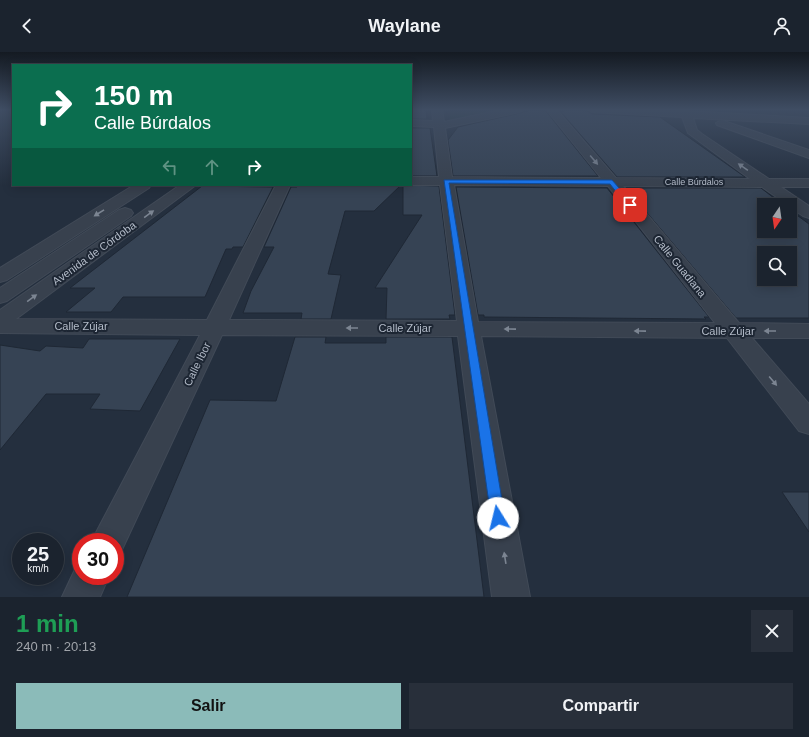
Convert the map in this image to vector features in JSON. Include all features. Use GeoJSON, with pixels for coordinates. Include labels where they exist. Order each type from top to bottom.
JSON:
{"type":"FeatureCollection","features":[{"type":"Feature","properties":{"kind":"street"},"geometry":{"type":"LineString","coordinates":[[440,134],[468,329],[511,597]]}},
{"type":"Feature","properties":{"kind":"street","name":"Calle Guadiana"},"geometry":{"type":"LineString","coordinates":[[572,134],[732,332],[809,423]]}},
{"type":"Feature","properties":{"kind":"street"},"geometry":{"type":"LineString","coordinates":[[697,134],[809,213]]}},
{"type":"Feature","properties":{"kind":"street"},"geometry":{"type":"LineString","coordinates":[[759,134],[809,154]]}},
{"type":"Feature","properties":{"kind":"street","name":"Calle Búrdalos"},"geometry":{"type":"LineString","coordinates":[[412,181],[809,183]]}},
{"type":"Feature","properties":{"kind":"street"},"geometry":{"type":"LineString","coordinates":[[0,276],[142,186]]}},
{"type":"Feature","properties":{"kind":"street","name":"Avenida de Córdoba"},"geometry":{"type":"LineString","coordinates":[[0,297],[165,186]]}},
{"type":"Feature","properties":{"kind":"street","name":"Avenida de Córdoba"},"geometry":{"type":"LineString","coordinates":[[0,320],[188,186]]}},
{"type":"Feature","properties":{"kind":"street","name":"Calle Ibor"},"geometry":{"type":"LineString","coordinates":[[112,533],[283,186]]}},
{"type":"Feature","properties":{"kind":"street","name":"Calle Zújar"},"geometry":{"type":"LineString","coordinates":[[0,326],[732,332],[809,331]]}},
{"type":"Feature","properties":{"kind":"street"},"geometry":{"type":"LineString","coordinates":[[81,597],[87,585]]}},
{"type":"Feature","properties":{"kind":"building"},"geometry":{"type":"Polygon","coordinates":[[[412,134],[431,134],[437,176],[412,176],[412,134]]]}},
{"type":"Feature","properties":{"kind":"building"},"geometry":{"type":"Polygon","coordinates":[[[452,134],[565,134],[598,176],[453,176],[448,140],[452,134]]]}},
{"type":"Feature","properties":{"kind":"building"},"geometry":{"type":"Polygon","coordinates":[[[580,134],[685,134],[745,177],[617,177],[580,134]]]}},
{"type":"Feature","properties":{"kind":"building"},"geometry":{"type":"Polygon","coordinates":[[[202,186],[273,187],[243,247],[226,249],[205,297],[123,297],[111,312],[66,312],[95,288],[70,288],[202,186]]]}},
{"type":"Feature","properties":{"kind":"building"},"geometry":{"type":"Polygon","coordinates":[[[400,186],[374,211],[345,211],[328,274],[341,275],[331,319],[301,319],[302,313],[243,313],[251,291],[274,247],[264,247],[291,187],[400,186]]]}},
{"type":"Feature","properties":{"kind":"building"},"geometry":{"type":"Polygon","coordinates":[[[403,186],[439,186],[455,315],[449,315],[450,319],[386,319],[387,288],[375,288],[422,215],[403,215],[403,186]]]}},
{"type":"Feature","properties":{"kind":"building"},"geometry":{"type":"Polygon","coordinates":[[[456,187],[607,188],[709,317],[704,317],[706,319],[484,317],[484,315],[478,315],[456,187]]]}},
{"type":"Feature","properties":{"kind":"building"},"geometry":{"type":"Polygon","coordinates":[[[626,188],[761,188],[774,198],[757,198],[757,238],[797,238],[797,215],[809,224],[809,318],[736,318],[626,188]]]}},
{"type":"Feature","properties":{"kind":"building"},"geometry":{"type":"Polygon","coordinates":[[[295,337],[326,337],[325,343],[386,343],[386,337],[452,337],[484,597],[127,597],[210,400],[276,401],[295,337]]]}},
{"type":"Feature","properties":{"kind":"building"},"geometry":{"type":"Polygon","coordinates":[[[89,339],[180,339],[140,411],[90,409],[100,394],[46,394],[0,450],[0,345],[40,351],[46,346],[83,348],[89,339]]]}},
{"type":"Feature","properties":{"kind":"building"},"geometry":{"type":"Polygon","coordinates":[[[782,492],[809,492],[809,532],[782,492]]]}},
{"type":"Feature","properties":{"kind":"route"},"geometry":{"type":"LineString","coordinates":[[498,518],[446,181],[612,182],[630,205]]}}]}
